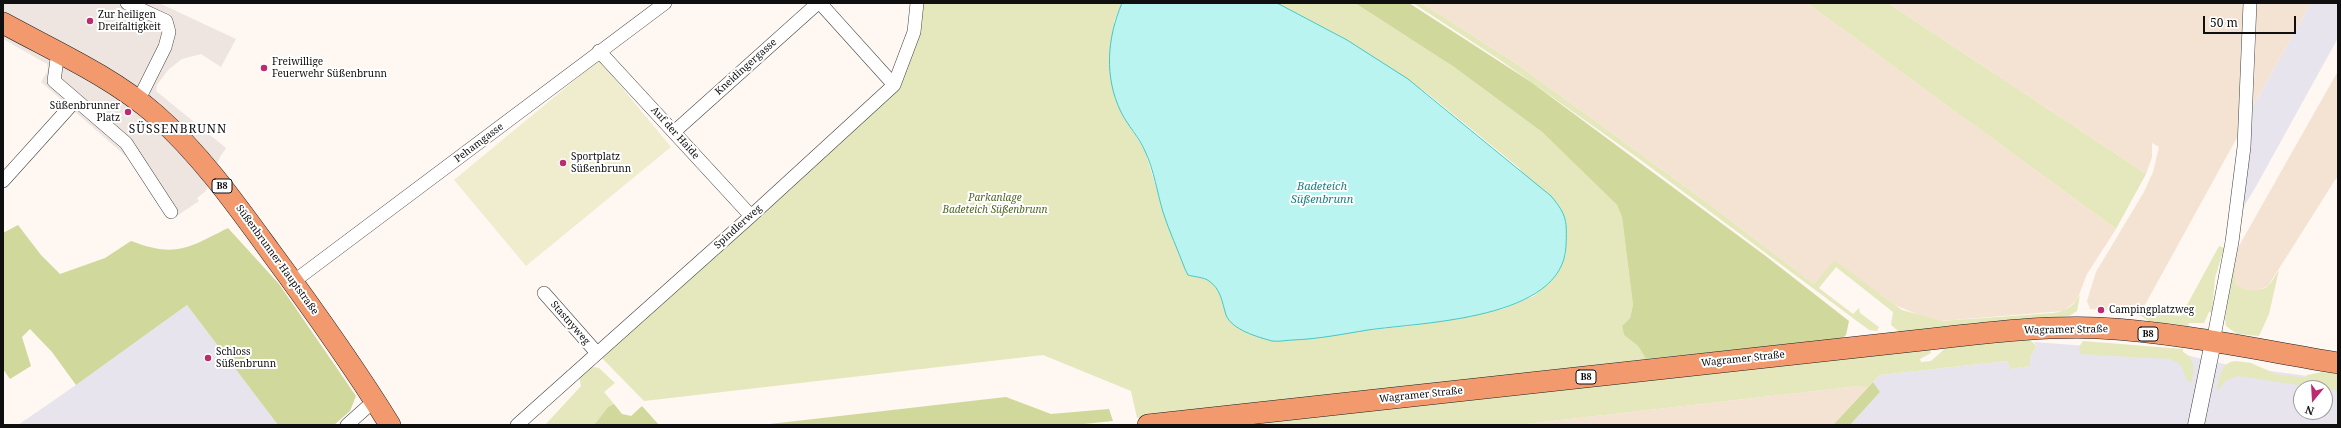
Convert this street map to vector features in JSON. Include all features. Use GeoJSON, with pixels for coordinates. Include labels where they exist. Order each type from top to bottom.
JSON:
{"type":"FeatureCollection","features":[{"type":"Feature","properties":{"kind":"main road","name":"Süßenbrunner Hauptstraße"},"geometry":{"type":"LineString","coordinates":[[3,23],[104,78],[138,101],[168,126],[206,167],[293,282],[340,346],[390,425]]}},
{"type":"Feature","properties":{"kind":"main road","name":"Wagramer Straße"},"geometry":{"type":"LineString","coordinates":[[1148,425],[2017,331],[2100,329],[2213,342],[2338,363]]}},
{"type":"Feature","properties":{"kind":"street"},"geometry":{"type":"LineString","coordinates":[[127,3],[166,21],[169,32],[165,47],[138,101]]}},
{"type":"Feature","properties":{"kind":"street","name":"Pehamgasse"},"geometry":{"type":"LineString","coordinates":[[293,282],[665,3]]}},
{"type":"Feature","properties":{"kind":"street"},"geometry":{"type":"LineString","coordinates":[[819,3],[894,85]]}},
{"type":"Feature","properties":{"kind":"street","name":"Kneidingergasse"},"geometry":{"type":"LineString","coordinates":[[674,132],[819,3]]}},
{"type":"Feature","properties":{"kind":"street","name":"Spindlerweg"},"geometry":{"type":"LineString","coordinates":[[517,425],[894,85],[914,32],[917,3]]}},
{"type":"Feature","properties":{"kind":"street"},"geometry":{"type":"LineString","coordinates":[[2196,425],[2232,242],[2244,147],[2250,3]]}},
{"type":"Feature","properties":{"kind":"street","name":"Auf der Haide"},"geometry":{"type":"LineString","coordinates":[[599,51],[750,216]]}},
{"type":"Feature","properties":{"kind":"street"},"geometry":{"type":"LineString","coordinates":[[58,52],[54,81],[75,101],[126,143],[171,212]]}},
{"type":"Feature","properties":{"kind":"street"},"geometry":{"type":"LineString","coordinates":[[3,181],[75,101]]}},
{"type":"Feature","properties":{"kind":"street","name":"Stastnyweg"},"geometry":{"type":"LineString","coordinates":[[544,293],[597,353]]}},
{"type":"Feature","properties":{"kind":"street"},"geometry":{"type":"LineString","coordinates":[[347,425],[375,400]]}},
{"type":"Feature","properties":{"kind":"shaded area","name":"Süßenbrunner Platz"},"geometry":{"type":"Polygon","coordinates":[[[3,3],[159,3],[236,39],[221,67],[201,54],[182,59],[168,70],[157,85],[156,91],[226,148],[220,157],[206,191],[197,198],[199,201],[174,218],[128,158],[41,82],[48,70],[47,64],[3,39],[3,3]]]}},
{"type":"Feature","properties":{"kind":"shaded area"},"geometry":{"type":"Polygon","coordinates":[[[1422,3],[1807,3],[2116,229],[2087,274],[2077,300],[2064,311],[1941,321],[1926,318],[1895,305],[1834,261],[1814,284],[1705,201],[1517,64],[1422,3]]]}},
{"type":"Feature","properties":{"kind":"shaded area"},"geometry":{"type":"Polygon","coordinates":[[[1888,3],[2243,3],[2239,134],[2141,312],[2141,316],[2123,311],[2090,309],[2087,301],[2096,272],[2144,192],[2153,172],[2159,147],[2152,143],[2152,157],[2146,174],[1888,3]]]}},
{"type":"Feature","properties":{"kind":"shaded area"},"geometry":{"type":"Polygon","coordinates":[[[2256,3],[2311,3],[2253,106],[2256,34],[2256,3]]]}},
{"type":"Feature","properties":{"kind":"shaded area"},"geometry":{"type":"Polygon","coordinates":[[[2311,3],[2338,3],[2338,38],[2254,190],[2235,221],[2245,123],[2252,119],[2253,106],[2311,3]]]}},
{"type":"Feature","properties":{"kind":"shaded area","name":"Sportplatz Süßenbrunn"},"geometry":{"type":"Polygon","coordinates":[[[599,60],[671,147],[526,266],[454,180],[599,60]]]}},
{"type":"Feature","properties":{"kind":"shaded area"},"geometry":{"type":"Polygon","coordinates":[[[2338,71],[2338,177],[2268,286],[2257,291],[2240,289],[2235,285],[2235,253],[2338,71]]]}},
{"type":"Feature","properties":{"kind":"shaded area"},"geometry":{"type":"Polygon","coordinates":[[[187,305],[278,425],[18,425],[76,385],[187,305]]]}},
{"type":"Feature","properties":{"kind":"shaded area"},"geometry":{"type":"Polygon","coordinates":[[[2034,342],[2177,353],[2233,366],[2338,380],[2338,425],[1850,425],[1880,392],[1873,382],[1880,375],[2007,361],[2010,369],[2029,366],[2030,357],[2037,346],[2034,342]]]}},
{"type":"Feature","properties":{"kind":"shaded area"},"geometry":{"type":"Polygon","coordinates":[[[1859,386],[1867,388],[1833,425],[1517,425],[1859,386]]]}},
{"type":"Feature","properties":{"kind":"green space","name":"Parkanlage Badeteich Süßenbrunn"},"geometry":{"type":"Polygon","coordinates":[[[917,3],[1122,3],[1114,21],[1121,112],[1145,151],[1164,213],[1188,275],[1205,279],[1215,286],[1221,296],[1227,316],[1369,330],[1410,326],[1503,309],[1534,296],[1553,279],[1559,271],[1566,254],[1566,222],[1518,167],[1427,93],[1347,40],[1277,3],[1355,3],[1454,67],[1542,132],[1617,205],[1622,217],[1633,305],[1630,318],[1622,326],[1624,335],[1638,346],[1646,359],[1137,418],[1131,391],[1043,355],[644,401],[597,353],[894,85],[917,3]]]}},
{"type":"Feature","properties":{"kind":"green space"},"geometry":{"type":"Polygon","coordinates":[[[1355,3],[1409,3],[1531,82],[1767,257],[1849,321],[1846,335],[1841,339],[1646,359],[1638,346],[1624,335],[1622,326],[1630,318],[1633,305],[1622,217],[1617,205],[1542,132],[1454,67],[1355,3]]]}},
{"type":"Feature","properties":{"kind":"green space"},"geometry":{"type":"Polygon","coordinates":[[[1413,3],[1422,3],[1517,64],[1705,201],[1814,284],[1834,260],[1902,310],[1942,321],[2054,313],[2069,307],[2080,295],[2077,311],[2069,316],[1910,334],[1901,333],[1891,325],[1893,312],[1836,267],[1819,288],[1853,314],[1859,308],[1860,313],[1879,327],[1877,331],[1869,330],[1638,158],[1500,60],[1413,3]]]}},
{"type":"Feature","properties":{"kind":"green space"},"geometry":{"type":"Polygon","coordinates":[[[1807,3],[1888,3],[2146,174],[2116,229],[1807,3]]]}},
{"type":"Feature","properties":{"kind":"green space"},"geometry":{"type":"Polygon","coordinates":[[[18,225],[41,255],[60,274],[105,258],[131,241],[146,246],[171,250],[192,245],[228,228],[279,284],[356,396],[350,411],[334,425],[278,425],[187,305],[76,385],[52,352],[30,329],[22,337],[31,366],[10,379],[3,369],[3,233],[18,225]]]}},
{"type":"Feature","properties":{"kind":"green space"},"geometry":{"type":"Polygon","coordinates":[[[2219,246],[2224,248],[2215,278],[2212,312],[2209,312],[2204,323],[2189,323],[2188,326],[2150,322],[2141,316],[2141,312],[2181,316],[2219,246]]]}},
{"type":"Feature","properties":{"kind":"green space"},"geometry":{"type":"Polygon","coordinates":[[[2235,253],[2235,284],[2247,290],[2260,290],[2268,286],[2279,270],[2269,314],[2259,336],[2237,334],[2226,326],[2225,318],[2235,253]]]}},
{"type":"Feature","properties":{"kind":"green space"},"geometry":{"type":"Polygon","coordinates":[[[2030,340],[2037,346],[2030,357],[2030,366],[2010,369],[2007,361],[1880,375],[1867,388],[1859,386],[1517,425],[1218,425],[1930,348],[1931,353],[1920,359],[1921,362],[1931,361],[1949,345],[2030,340]]]}},
{"type":"Feature","properties":{"kind":"green space"},"geometry":{"type":"Polygon","coordinates":[[[2083,341],[2183,349],[2183,352],[2192,361],[2192,382],[2187,381],[2181,365],[2170,359],[2080,354],[2079,347],[2083,341]]]}},
{"type":"Feature","properties":{"kind":"green space"},"geometry":{"type":"Polygon","coordinates":[[[2235,361],[2251,363],[2276,374],[2306,378],[2307,375],[2322,372],[2338,374],[2338,391],[2333,390],[2333,380],[2293,380],[2293,384],[2238,376],[2227,380],[2217,391],[2221,372],[2230,362],[2235,361]]]}},
{"type":"Feature","properties":{"kind":"green space"},"geometry":{"type":"Polygon","coordinates":[[[593,367],[599,368],[615,383],[604,392],[614,404],[608,407],[594,425],[545,425],[581,386],[579,377],[587,369],[593,367]]]}},
{"type":"Feature","properties":{"kind":"green space"},"geometry":{"type":"Polygon","coordinates":[[[1873,382],[1880,392],[1850,425],[1833,425],[1873,382]]]}},
{"type":"Feature","properties":{"kind":"green space"},"geometry":{"type":"Polygon","coordinates":[[[1006,397],[1051,414],[1109,409],[1113,421],[1074,425],[761,425],[1006,397]]]}},
{"type":"Feature","properties":{"kind":"green space"},"geometry":{"type":"Polygon","coordinates":[[[614,404],[622,414],[631,416],[642,406],[659,425],[594,425],[608,407],[614,404]]]}},
{"type":"Feature","properties":{"kind":"water","name":"Badeteich Süßenbrunn"},"geometry":{"type":"Polygon","coordinates":[[[1122,3],[1277,3],[1347,40],[1408,79],[1551,196],[1560,208],[1566,224],[1566,246],[1559,271],[1542,289],[1517,303],[1486,313],[1454,319],[1322,337],[1277,341],[1272,341],[1240,329],[1229,320],[1226,315],[1219,292],[1213,284],[1204,279],[1188,275],[1165,219],[1148,158],[1143,146],[1121,112],[1116,99],[1112,85],[1110,58],[1113,30],[1122,3]]]}},
{"type":"Feature","properties":{"kind":"place","name":"Zur heiligen Dreifaltigkeit"},"geometry":{"type":"Point","coordinates":[90,21]}},
{"type":"Feature","properties":{"kind":"place","name":"Freiwillige Feuerwehr Süßenbrunn"},"geometry":{"type":"Point","coordinates":[264,68]}},
{"type":"Feature","properties":{"kind":"place","name":"Süßenbrunner Platz"},"geometry":{"type":"Point","coordinates":[128,112]}},
{"type":"Feature","properties":{"kind":"place","name":"Sportplatz Süßenbrunn"},"geometry":{"type":"Point","coordinates":[563,163]}},
{"type":"Feature","properties":{"kind":"place","name":"Campingplatzweg"},"geometry":{"type":"Point","coordinates":[2101,310]}},
{"type":"Feature","properties":{"kind":"place","name":"Schloss Süßenbrunn"},"geometry":{"type":"Point","coordinates":[208,358]}},
{"type":"Feature","properties":{"kind":"district","name":"SÜSSENBRUNN"},"geometry":{"type":"Point","coordinates":[178,130]}}]}
